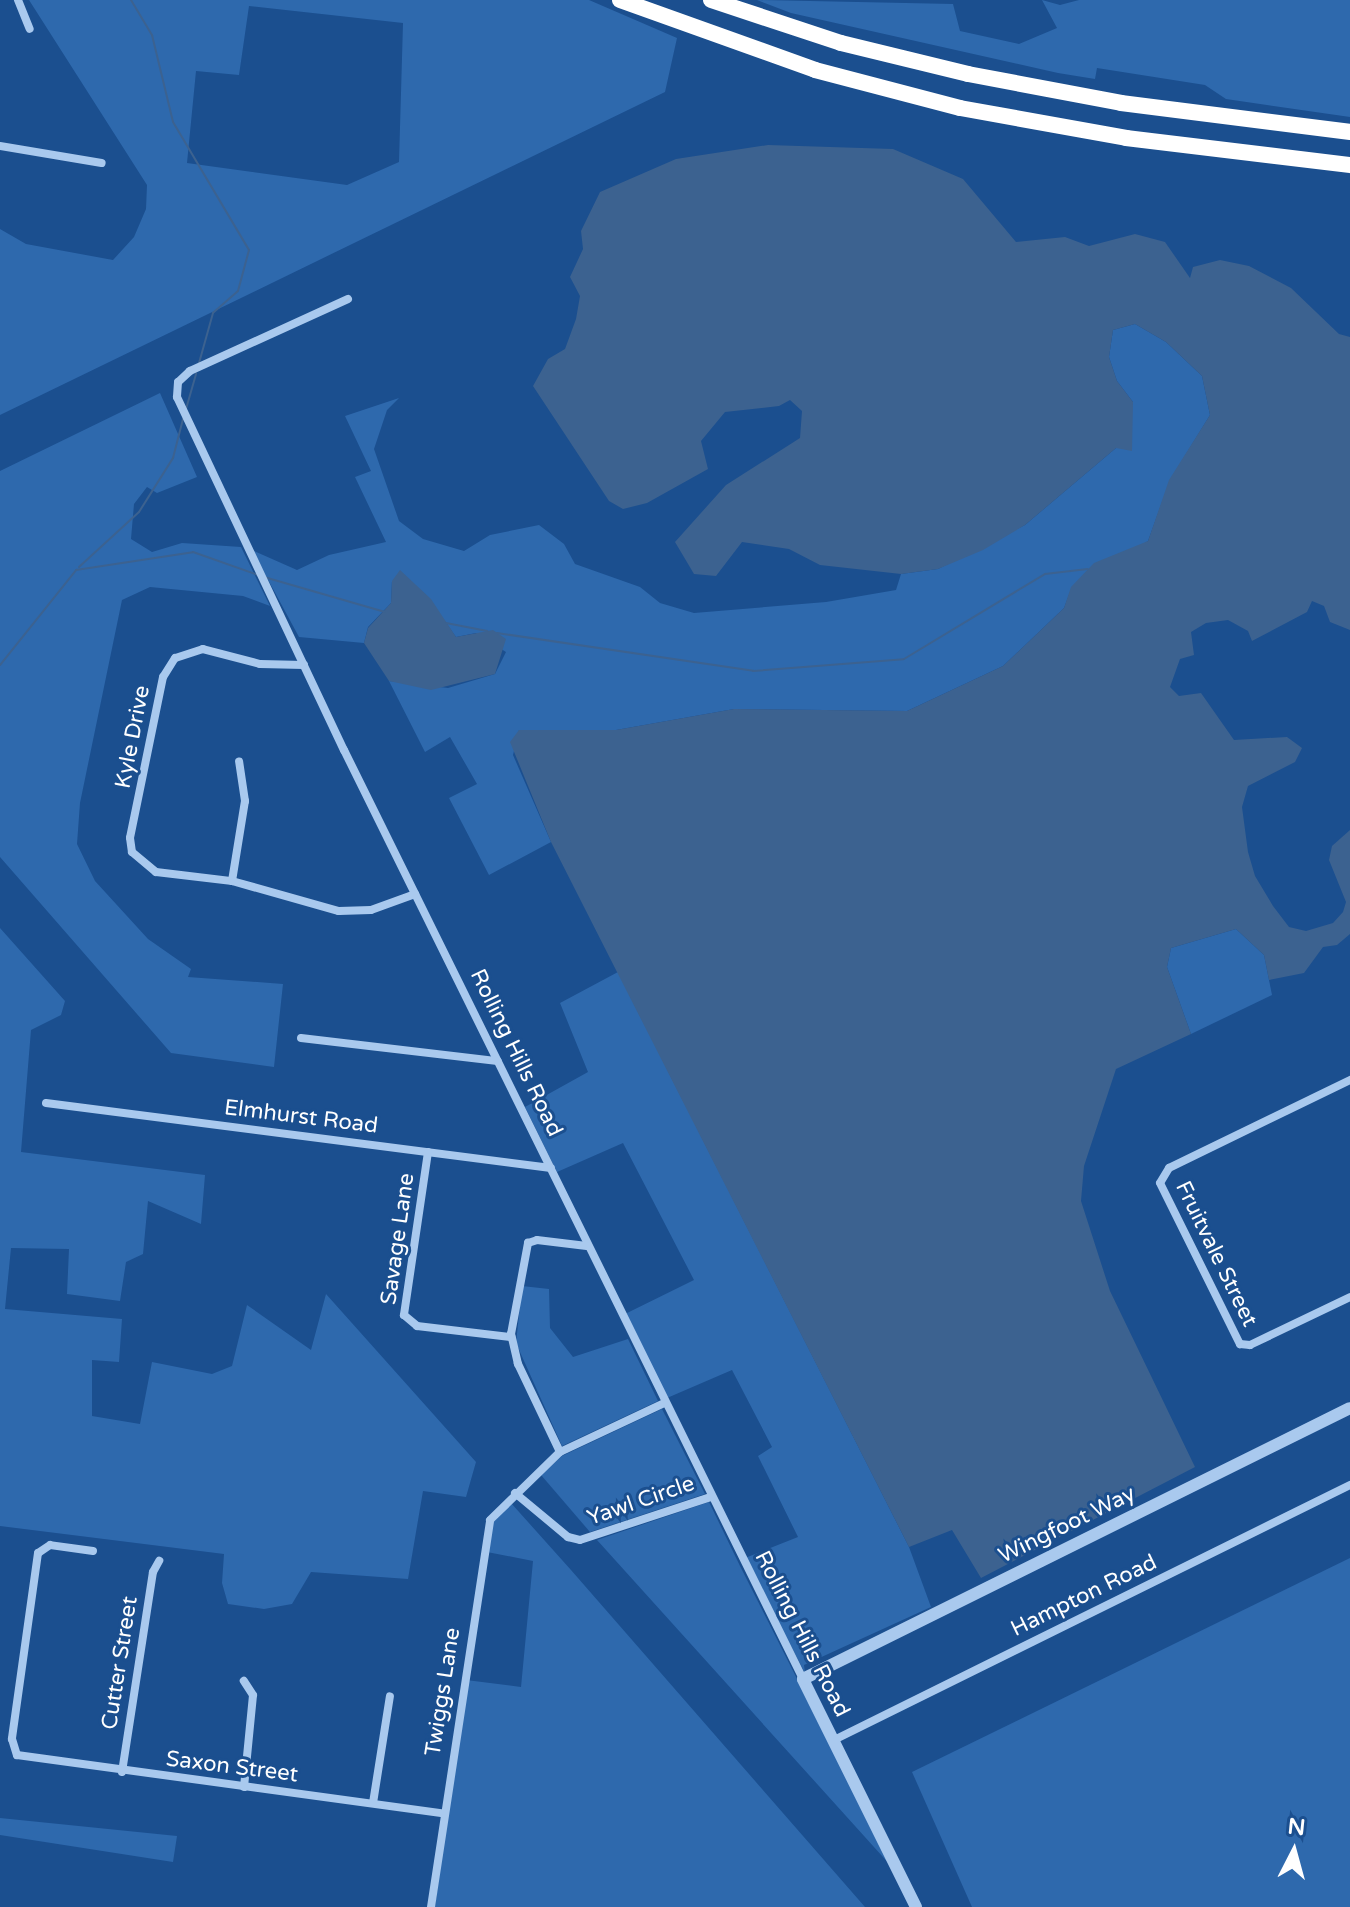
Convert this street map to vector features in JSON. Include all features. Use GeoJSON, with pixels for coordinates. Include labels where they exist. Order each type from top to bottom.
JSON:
{"type":"FeatureCollection","features":[{"type":"Feature","properties":{"kind":"highway"},"geometry":{"type":"LineString","coordinates":[[620,0],[815,70],[960,108],[1126,138],[1350,165]]}},
{"type":"Feature","properties":{"kind":"highway"},"geometry":{"type":"LineString","coordinates":[[711,0],[841,43],[983,78],[1121,103],[1350,132]]}},
{"type":"Feature","properties":{"kind":"street"},"geometry":{"type":"LineString","coordinates":[[18,0],[30,29]]}},
{"type":"Feature","properties":{"kind":"street"},"geometry":{"type":"LineString","coordinates":[[0,146],[102,163]]}},
{"type":"Feature","properties":{"kind":"street","name":"Rolling Hills Road"},"geometry":{"type":"LineString","coordinates":[[348,299],[190,371],[177,388],[211,477],[664,1403],[916,1907]]}},
{"type":"Feature","properties":{"kind":"street","name":"Kyle Drive"},"geometry":{"type":"LineString","coordinates":[[304,665],[260,664],[196,649],[175,658],[163,677],[130,838],[132,852],[156,872],[232,881],[352,912],[415,894]]}},
{"type":"Feature","properties":{"kind":"street"},"geometry":{"type":"LineString","coordinates":[[232,881],[245,801],[239,761]]}},
{"type":"Feature","properties":{"kind":"street"},"geometry":{"type":"LineString","coordinates":[[301,1038],[498,1061]]}},
{"type":"Feature","properties":{"kind":"street","name":"Fruitvale Street"},"geometry":{"type":"LineString","coordinates":[[1350,1080],[1163,1174],[1161,1188],[1236,1340],[1244,1345],[1350,1297]]}},
{"type":"Feature","properties":{"kind":"street","name":"Elmhurst Road"},"geometry":{"type":"LineString","coordinates":[[46,1103],[551,1168]]}},
{"type":"Feature","properties":{"kind":"street","name":"Savage Lane"},"geometry":{"type":"LineString","coordinates":[[428,1152],[404,1315],[417,1326],[511,1337]]}},
{"type":"Feature","properties":{"kind":"street"},"geometry":{"type":"LineString","coordinates":[[560,1452],[518,1364],[511,1337],[528,1243],[537,1240],[587,1246]]}},
{"type":"Feature","properties":{"kind":"street"},"geometry":{"type":"LineString","coordinates":[[515,1493],[560,1452],[664,1403]]}},
{"type":"Feature","properties":{"kind":"street","name":"Wingfoot Way"},"geometry":{"type":"LineString","coordinates":[[803,1679],[1350,1408]]}},
{"type":"Feature","properties":{"kind":"street","name":"Hampton Road"},"geometry":{"type":"LineString","coordinates":[[834,1740],[1350,1485]]}},
{"type":"Feature","properties":{"kind":"street","name":"Yawl Circle"},"geometry":{"type":"LineString","coordinates":[[515,1493],[568,1537],[580,1540],[711,1497]]}},
{"type":"Feature","properties":{"kind":"street","name":"Twiggs Lane"},"geometry":{"type":"LineString","coordinates":[[431,1907],[487,1527],[515,1493]]}},
{"type":"Feature","properties":{"kind":"street","name":"Saxon Street"},"geometry":{"type":"LineString","coordinates":[[93,1551],[50,1545],[38,1553],[12,1739],[17,1755],[122,1772],[443,1813]]}},
{"type":"Feature","properties":{"kind":"street","name":"Cutter Street"},"geometry":{"type":"LineString","coordinates":[[122,1772],[150,1585],[159,1561]]}},
{"type":"Feature","properties":{"kind":"street"},"geometry":{"type":"LineString","coordinates":[[244,1681],[253,1695],[244,1787]]}},
{"type":"Feature","properties":{"kind":"street"},"geometry":{"type":"LineString","coordinates":[[373,1803],[390,1696]]}},
{"type":"Feature","properties":{"kind":"shaded area"},"geometry":{"type":"Polygon","coordinates":[[[29,0],[589,0],[677,38],[665,92],[0,415],[0,229],[26,244],[113,260],[134,237],[146,209],[147,185],[29,0]],[[249,6],[239,75],[196,71],[187,163],[347,185],[399,162],[403,23],[249,6]]]}},
{"type":"Feature","properties":{"kind":"shaded area"},"geometry":{"type":"Polygon","coordinates":[[[757,0],[953,4],[960,31],[1019,44],[1057,28],[1042,0],[1060,5],[1079,0],[1350,0],[1350,117],[1226,99],[1205,85],[1097,68],[1095,79],[1058,73],[791,13],[757,0]]]}},
{"type":"Feature","properties":{"kind":"shaded area"},"geometry":{"type":"Polygon","coordinates":[[[768,145],[893,149],[963,179],[1016,242],[1065,237],[1089,246],[1135,234],[1165,242],[1190,278],[1193,267],[1220,260],[1249,266],[1291,288],[1339,334],[1350,337],[1350,630],[1330,622],[1324,606],[1312,601],[1307,612],[1252,641],[1248,631],[1228,620],[1206,623],[1191,632],[1194,655],[1180,659],[1170,687],[1179,696],[1201,693],[1234,740],[1287,737],[1302,748],[1295,762],[1248,786],[1242,807],[1248,852],[1255,876],[1273,906],[1289,927],[1306,931],[1333,923],[1343,912],[1346,902],[1329,860],[1332,846],[1350,830],[1350,934],[1337,945],[1323,947],[1304,973],[1269,980],[1264,955],[1236,929],[1171,948],[1167,967],[1191,1034],[1116,1069],[1084,1166],[1081,1201],[1110,1291],[1195,1467],[981,1578],[952,1530],[909,1547],[551,842],[510,742],[519,730],[616,730],[734,709],[907,711],[1003,666],[1064,608],[1071,587],[1094,563],[1148,541],[1169,480],[1210,415],[1202,376],[1166,342],[1135,324],[1113,330],[1109,357],[1117,381],[1133,402],[1132,451],[1116,448],[1025,525],[983,550],[938,569],[901,574],[820,565],[789,549],[742,542],[716,576],[694,574],[675,542],[726,485],[800,438],[802,411],[790,400],[779,406],[725,412],[701,441],[708,469],[647,503],[623,509],[609,501],[533,386],[548,359],[565,349],[576,319],[580,296],[570,277],[583,249],[581,231],[600,192],[676,159],[768,145]]]}},
{"type":"Feature","properties":{"kind":"shaded area"},"geometry":{"type":"Polygon","coordinates":[[[1135,324],[1166,342],[1202,376],[1210,415],[1170,480],[1148,541],[1072,587],[1064,608],[1003,666],[907,711],[734,709],[616,730],[519,730],[513,755],[551,842],[489,875],[449,798],[477,784],[450,737],[425,752],[389,681],[448,688],[495,674],[506,652],[476,633],[456,637],[444,620],[392,581],[391,603],[368,627],[364,643],[299,637],[252,550],[297,570],[329,555],[386,542],[355,477],[371,471],[345,416],[399,398],[387,410],[374,449],[399,521],[423,539],[464,551],[490,535],[539,525],[564,544],[575,564],[640,587],[660,603],[694,613],[826,602],[896,590],[901,574],[938,569],[1025,525],[1116,448],[1133,402],[1117,381],[1109,357],[1113,330],[1135,324]]]}},
{"type":"Feature","properties":{"kind":"shaded area"},"geometry":{"type":"Polygon","coordinates":[[[160,393],[197,477],[157,493],[147,487],[134,504],[131,539],[152,552],[182,543],[241,547],[270,606],[243,596],[150,587],[122,600],[80,803],[77,844],[95,881],[148,939],[191,969],[188,977],[283,984],[274,1067],[171,1053],[0,857],[0,471],[160,393]]]}},
{"type":"Feature","properties":{"kind":"shaded area"},"geometry":{"type":"Polygon","coordinates":[[[400,570],[431,599],[456,637],[493,630],[506,639],[495,674],[431,690],[389,681],[364,643],[368,628],[391,603],[392,581],[400,570]]]}},
{"type":"Feature","properties":{"kind":"shaded area"},"geometry":{"type":"Polygon","coordinates":[[[0,928],[65,1001],[61,1015],[31,1030],[21,1152],[205,1175],[201,1224],[148,1201],[143,1254],[126,1262],[120,1301],[67,1294],[69,1249],[11,1248],[5,1309],[122,1319],[119,1362],[92,1360],[92,1416],[140,1424],[152,1362],[212,1374],[232,1366],[247,1305],[311,1350],[326,1294],[476,1462],[466,1497],[423,1491],[408,1579],[311,1572],[292,1604],[264,1609],[228,1604],[222,1583],[224,1554],[0,1526],[0,928]]]}},
{"type":"Feature","properties":{"kind":"shaded area"},"geometry":{"type":"Polygon","coordinates":[[[1236,929],[1264,955],[1272,995],[1191,1034],[1167,967],[1171,948],[1236,929]]]}},
{"type":"Feature","properties":{"kind":"shaded area"},"geometry":{"type":"Polygon","coordinates":[[[618,972],[909,1547],[931,1607],[804,1665],[805,1673],[745,1558],[798,1537],[758,1456],[772,1447],[732,1370],[667,1398],[625,1314],[694,1280],[623,1143],[557,1172],[525,1107],[588,1072],[560,1003],[618,972]]]}},
{"type":"Feature","properties":{"kind":"shaded area"},"geometry":{"type":"Polygon","coordinates":[[[522,1286],[549,1289],[550,1328],[573,1357],[628,1339],[658,1401],[562,1446],[516,1343],[522,1286]]]}},
{"type":"Feature","properties":{"kind":"shaded area"},"geometry":{"type":"Polygon","coordinates":[[[662,1409],[705,1494],[590,1532],[541,1475],[562,1456],[662,1409]]]}},
{"type":"Feature","properties":{"kind":"shaded area"},"geometry":{"type":"Polygon","coordinates":[[[709,1502],[740,1566],[892,1867],[597,1540],[709,1502]]]}},
{"type":"Feature","properties":{"kind":"shaded area"},"geometry":{"type":"Polygon","coordinates":[[[511,1503],[865,1907],[435,1907],[466,1680],[521,1687],[533,1561],[487,1552],[493,1522],[511,1503]]]}},
{"type":"Feature","properties":{"kind":"shaded area"},"geometry":{"type":"Polygon","coordinates":[[[1350,1558],[1350,1907],[972,1907],[912,1772],[1350,1558]]]}},
{"type":"Feature","properties":{"kind":"shaded area"},"geometry":{"type":"Polygon","coordinates":[[[0,1818],[177,1836],[173,1862],[0,1835],[0,1818]]]}},
{"type":"Feature","properties":{"kind":"waterway"},"geometry":{"type":"LineString","coordinates":[[131,0],[152,35],[173,122],[249,250],[238,291],[213,313],[199,363]]}},
{"type":"Feature","properties":{"kind":"waterway"},"geometry":{"type":"LineString","coordinates":[[186,409],[196,373]]}},
{"type":"Feature","properties":{"kind":"waterway"},"geometry":{"type":"LineString","coordinates":[[79,567],[139,512],[173,458],[183,419]]}},
{"type":"Feature","properties":{"kind":"waterway"},"geometry":{"type":"LineString","coordinates":[[0,665],[76,570],[193,552],[258,575]]}},
{"type":"Feature","properties":{"kind":"waterway"},"geometry":{"type":"LineString","coordinates":[[497,633],[753,671],[904,659],[1045,574],[1088,569]]}},
{"type":"Feature","properties":{"kind":"waterway"},"geometry":{"type":"LineString","coordinates":[[264,577],[385,612]]}},
{"type":"Feature","properties":{"kind":"waterway"},"geometry":{"type":"LineString","coordinates":[[446,623],[487,631]]}}]}
